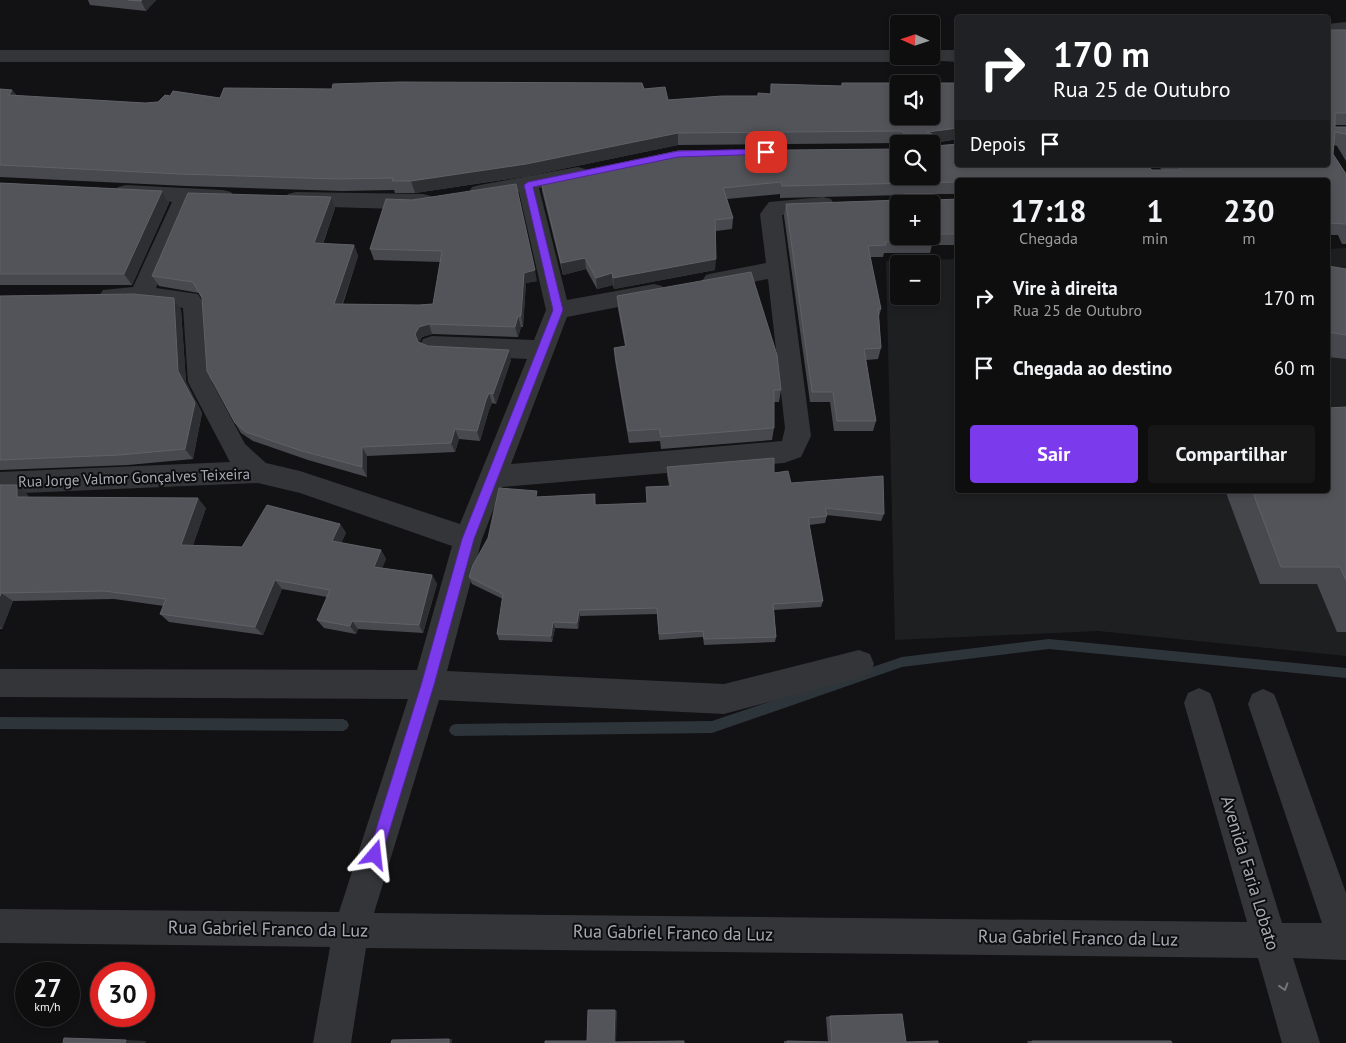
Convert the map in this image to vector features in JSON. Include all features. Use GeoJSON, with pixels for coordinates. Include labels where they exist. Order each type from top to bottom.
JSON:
{"type":"FeatureCollection","features":[{"type":"Feature","properties":{"kind":"street"},"geometry":{"type":"LineString","coordinates":[[1330,29],[1346,28]]}},
{"type":"Feature","properties":{"kind":"street"},"geometry":{"type":"LineString","coordinates":[[0,56],[890,56]]}},
{"type":"Feature","properties":{"kind":"street"},"geometry":{"type":"LineString","coordinates":[[940,56],[955,56]]}},
{"type":"Feature","properties":{"kind":"street"},"geometry":{"type":"LineString","coordinates":[[273,198],[398,202],[528,185],[593,171]]}},
{"type":"Feature","properties":{"kind":"street"},"geometry":{"type":"LineString","coordinates":[[332,1043],[351,930],[428,685],[468,539],[558,310],[528,185]]}},
{"type":"Feature","properties":{"kind":"street"},"geometry":{"type":"LineString","coordinates":[[108,191],[186,196],[244,197]]}},
{"type":"Feature","properties":{"kind":"street"},"geometry":{"type":"LineString","coordinates":[[141,295],[186,196]]}},
{"type":"Feature","properties":{"kind":"street"},"geometry":{"type":"LineString","coordinates":[[492,477],[784,452],[792,449],[798,436],[798,428],[771,214],[774,209],[786,205],[841,204]]}},
{"type":"Feature","properties":{"kind":"street"},"geometry":{"type":"LineString","coordinates":[[558,310],[777,269]]}},
{"type":"Feature","properties":{"kind":"street"},"geometry":{"type":"LineString","coordinates":[[92,296],[141,295],[185,299],[193,303],[200,382],[236,452],[258,472]]}},
{"type":"Feature","properties":{"kind":"street"},"geometry":{"type":"LineString","coordinates":[[432,345],[542,350]]}},
{"type":"Feature","properties":{"kind":"street","name":"Rua Jorge Valmor Gonçalves Teixeira"},"geometry":{"type":"LineString","coordinates":[[0,483],[258,472],[300,482],[468,539]]}},
{"type":"Feature","properties":{"kind":"street"},"geometry":{"type":"LineString","coordinates":[[0,682],[428,685],[724,699],[859,664]]}},
{"type":"Feature","properties":{"kind":"street","name":"Avenida Faria Lobato"},"geometry":{"type":"LineString","coordinates":[[1199,703],[1301,1043]]}},
{"type":"Feature","properties":{"kind":"street"},"geometry":{"type":"LineString","coordinates":[[1263,704],[1346,941]]}},
{"type":"Feature","properties":{"kind":"street","name":"Rua Gabriel Franco da Luz"},"geometry":{"type":"LineString","coordinates":[[0,926],[1346,941]]}},
{"type":"Feature","properties":{"kind":"shaded area"},"geometry":{"type":"Polygon","coordinates":[[[1346,248],[1346,656],[1098,631],[895,640],[886,261],[890,261],[890,305],[940,305],[940,259],[955,259],[955,493],[1330,493],[1330,249],[1346,248]]]}},
{"type":"Feature","properties":{"kind":"building"},"geometry":{"type":"Polygon","coordinates":[[[1330,30],[1346,30],[1346,113],[1335,113],[1335,127],[1346,127],[1346,135],[1335,132],[1333,154],[1346,174],[1346,224],[1330,223],[1330,178],[955,178],[955,182],[940,182],[940,146],[955,144],[955,167],[1149,167],[1152,170],[1179,170],[1181,168],[1180,167],[1330,167],[1330,30]]]}},
{"type":"Feature","properties":{"kind":"building"},"geometry":{"type":"Polygon","coordinates":[[[400,82],[642,83],[644,89],[665,87],[668,100],[722,96],[758,96],[758,93],[771,94],[771,84],[842,86],[842,83],[890,83],[890,125],[940,125],[940,83],[955,83],[955,128],[927,132],[932,134],[904,135],[902,131],[678,133],[526,164],[411,181],[392,181],[393,178],[337,179],[180,174],[0,165],[0,89],[12,90],[9,95],[145,103],[158,102],[165,95],[170,96],[173,91],[220,98],[224,88],[332,89],[333,84],[400,82]]]}},
{"type":"Feature","properties":{"kind":"building"},"geometry":{"type":"Polygon","coordinates":[[[890,149],[890,184],[782,186],[781,182],[723,188],[733,218],[715,220],[716,259],[613,278],[612,273],[596,278],[585,258],[561,263],[541,180],[678,151],[890,149]]]}},
{"type":"Feature","properties":{"kind":"building"},"geometry":{"type":"Polygon","coordinates":[[[0,183],[162,191],[124,274],[0,274],[0,183]]]}},
{"type":"Feature","properties":{"kind":"building"},"geometry":{"type":"Polygon","coordinates":[[[516,184],[535,270],[524,273],[521,316],[518,316],[515,327],[429,324],[419,327],[415,334],[418,342],[428,346],[509,350],[493,394],[489,393],[486,400],[477,431],[455,429],[451,443],[362,447],[362,467],[302,451],[246,432],[235,423],[207,371],[202,298],[193,282],[152,276],[188,193],[331,197],[314,243],[354,245],[334,304],[433,304],[442,251],[370,249],[386,199],[412,200],[516,184]]]}},
{"type":"Feature","properties":{"kind":"building"},"geometry":{"type":"Polygon","coordinates":[[[904,194],[933,195],[904,195],[904,194]]]}},
{"type":"Feature","properties":{"kind":"building"},"geometry":{"type":"Polygon","coordinates":[[[955,199],[955,234],[940,234],[940,200],[955,199]]]}},
{"type":"Feature","properties":{"kind":"building"},"geometry":{"type":"Polygon","coordinates":[[[890,200],[890,242],[885,242],[886,245],[868,246],[881,309],[878,309],[881,348],[864,349],[876,421],[837,421],[833,392],[812,392],[786,204],[890,200]]]}},
{"type":"Feature","properties":{"kind":"building"},"geometry":{"type":"Polygon","coordinates":[[[1330,266],[1346,269],[1346,335],[1330,332],[1330,266]]]}},
{"type":"Feature","properties":{"kind":"building"},"geometry":{"type":"Polygon","coordinates":[[[751,272],[777,355],[781,390],[774,390],[774,428],[661,437],[659,429],[628,431],[614,348],[626,346],[617,296],[751,272]]]}},
{"type":"Feature","properties":{"kind":"building"},"geometry":{"type":"Polygon","coordinates":[[[133,294],[174,298],[178,371],[195,403],[185,449],[119,455],[0,460],[0,296],[133,294]]]}},
{"type":"Feature","properties":{"kind":"building"},"geometry":{"type":"Polygon","coordinates":[[[1346,407],[1346,580],[1340,567],[1281,567],[1253,493],[1330,493],[1330,408],[1346,407]]]}},
{"type":"Feature","properties":{"kind":"building"},"geometry":{"type":"Polygon","coordinates":[[[774,458],[774,473],[788,471],[791,483],[883,476],[884,514],[825,508],[827,516],[808,518],[823,601],[773,604],[776,637],[704,639],[703,631],[659,634],[657,608],[579,610],[577,623],[553,622],[551,636],[497,634],[503,594],[469,577],[473,565],[488,538],[499,488],[537,491],[536,497],[595,494],[594,505],[647,503],[646,487],[671,486],[667,467],[774,458]]]}},
{"type":"Feature","properties":{"kind":"building"},"geometry":{"type":"Polygon","coordinates":[[[0,485],[17,485],[17,497],[198,498],[181,545],[242,547],[267,505],[340,524],[332,541],[381,550],[374,567],[432,575],[419,625],[352,621],[350,626],[317,620],[330,590],[275,580],[255,627],[160,614],[166,599],[104,591],[1,593],[0,596],[0,485]]]}},
{"type":"Feature","properties":{"kind":"building"},"geometry":{"type":"Polygon","coordinates":[[[588,1010],[615,1010],[614,1042],[684,1041],[684,1043],[545,1043],[545,1041],[587,1041],[588,1010]]]}},
{"type":"Feature","properties":{"kind":"building"},"geometry":{"type":"Polygon","coordinates":[[[902,1014],[906,1042],[938,1041],[938,1043],[787,1043],[787,1041],[832,1042],[830,1016],[902,1014]]]}},
{"type":"Feature","properties":{"kind":"building"},"geometry":{"type":"Polygon","coordinates":[[[64,1038],[126,1040],[125,1043],[63,1043],[64,1038]]]}},
{"type":"Feature","properties":{"kind":"building"},"geometry":{"type":"Polygon","coordinates":[[[449,1039],[449,1043],[391,1043],[392,1040],[449,1039]]]}},
{"type":"Feature","properties":{"kind":"building"},"geometry":{"type":"Polygon","coordinates":[[[1032,1041],[1171,1041],[1172,1043],[1032,1043],[1032,1041]]]}},
{"type":"Feature","properties":{"kind":"waterway"},"geometry":{"type":"LineString","coordinates":[[455,730],[712,727],[902,662],[1049,644],[1346,673]]}},
{"type":"Feature","properties":{"kind":"waterway"},"geometry":{"type":"LineString","coordinates":[[0,723],[343,725]]}},
{"type":"Feature","properties":{"kind":"route"},"geometry":{"type":"LineString","coordinates":[[375,855],[428,685],[468,539],[558,310],[528,185],[678,154],[766,152]]}}]}
